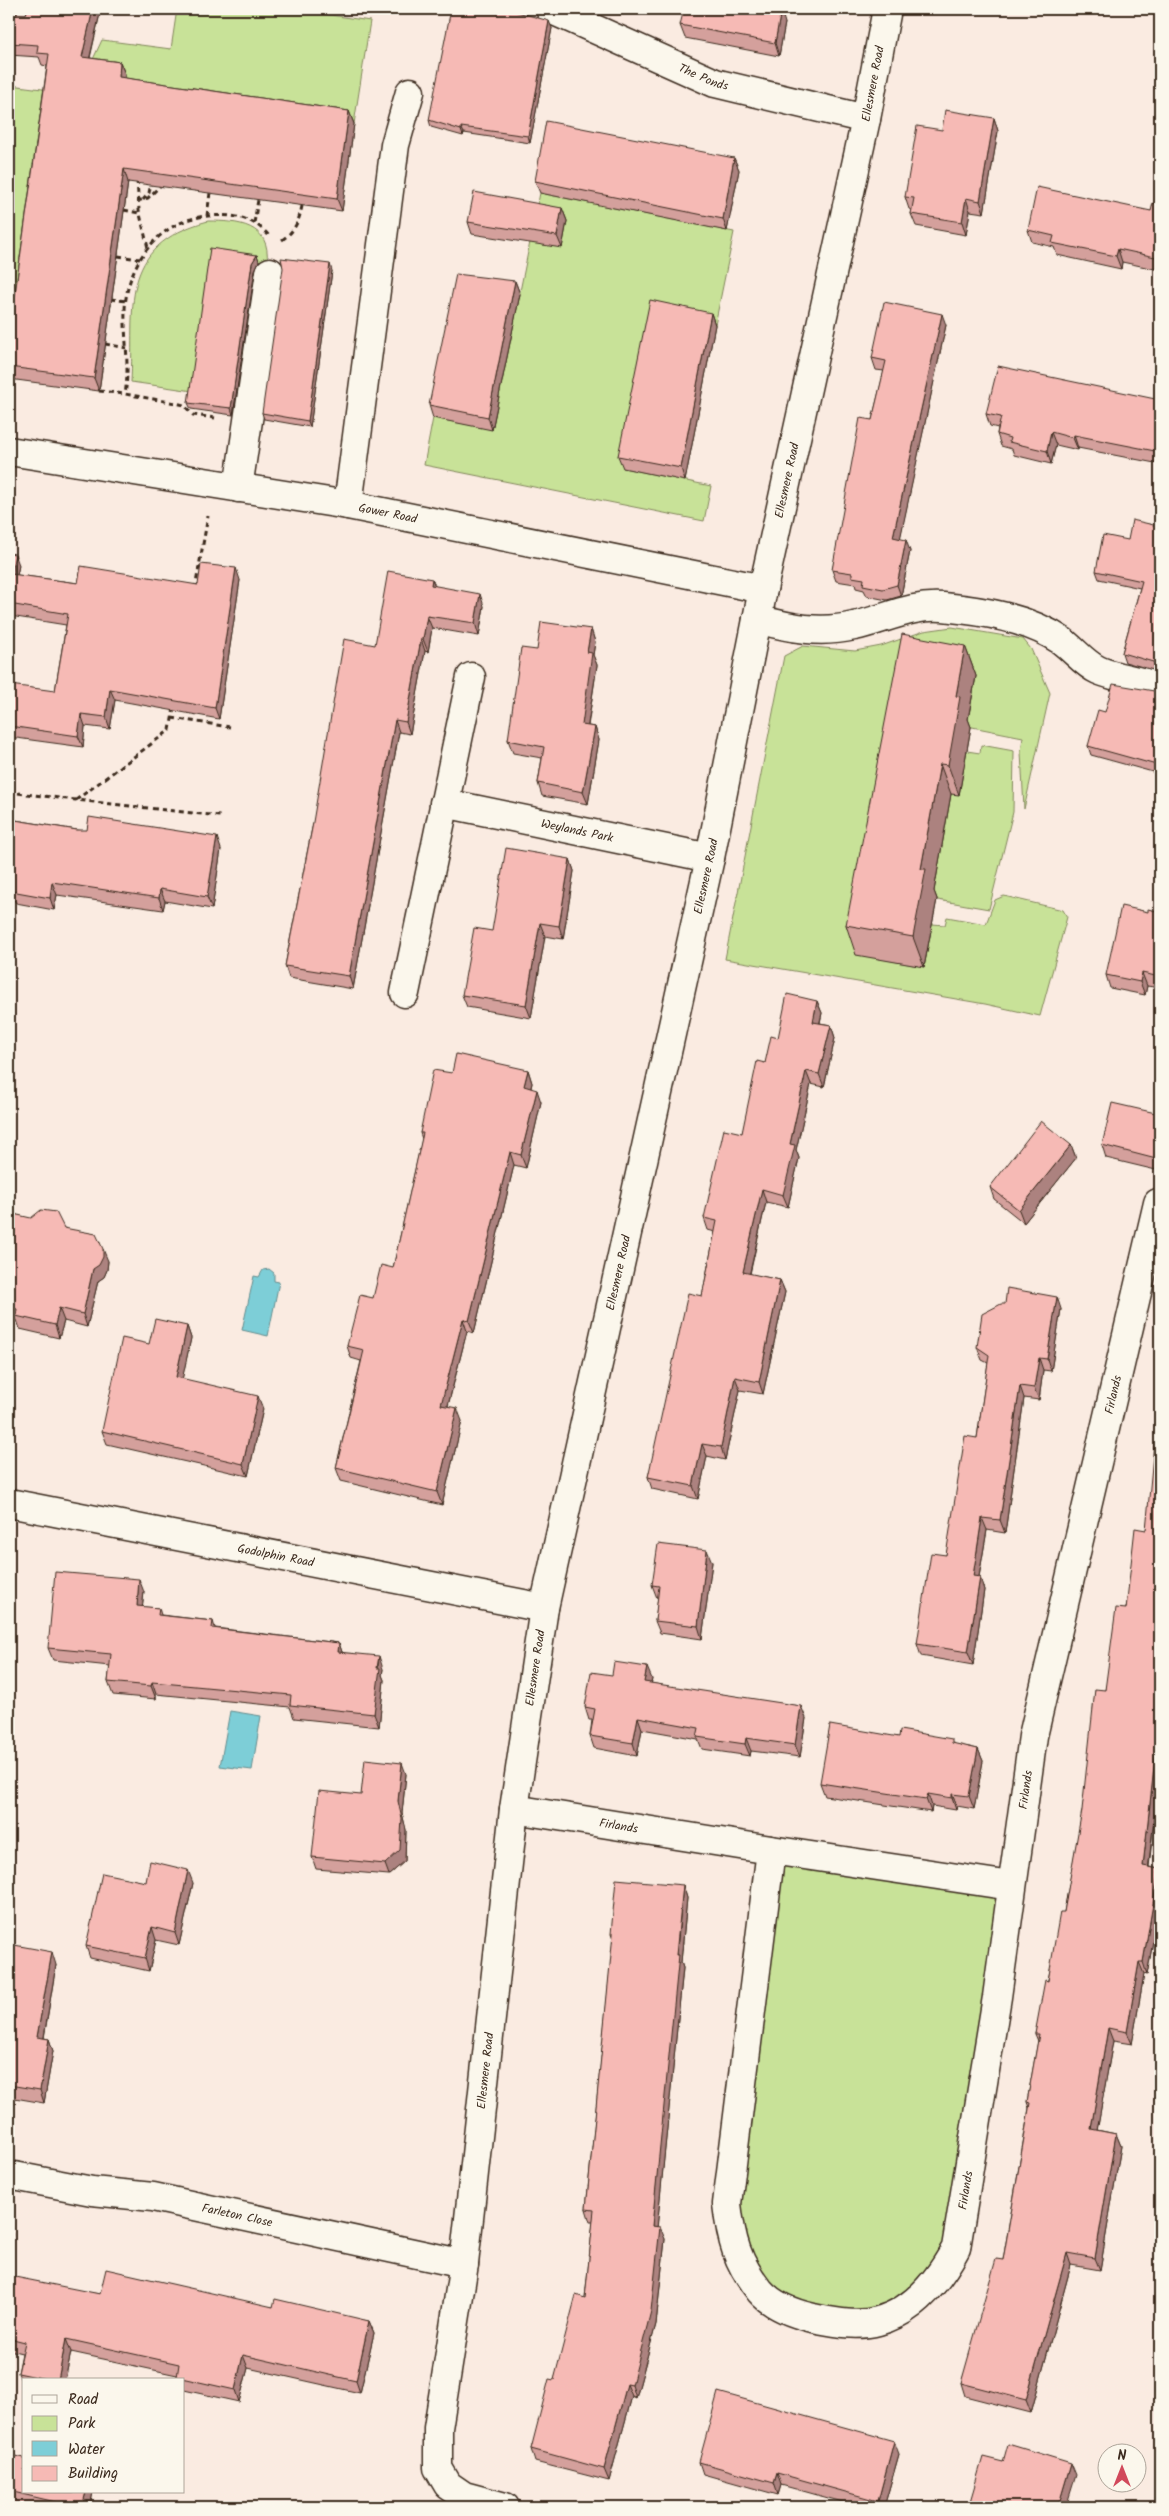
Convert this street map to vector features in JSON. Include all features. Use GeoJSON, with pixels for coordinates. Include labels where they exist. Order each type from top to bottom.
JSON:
{"type":"FeatureCollection","features":[{"type":"Feature","properties":{"kind":"street","name":"The Ponds"},"geometry":{"type":"LineString","coordinates":[[550,9],[715,83],[866,119]]}},
{"type":"Feature","properties":{"kind":"street","name":"Ellesmere Road"},"geometry":{"type":"LineString","coordinates":[[505,2507],[464,2496],[448,2485],[438,2468],[438,2428],[464,2264],[514,1809],[544,1608],[710,858],[763,588],[866,119],[887,9]]}},
{"type":"Feature","properties":{"kind":"street"},"geometry":{"type":"LineString","coordinates":[[348,505],[395,145],[410,92]]}},
{"type":"Feature","properties":{"kind":"street"},"geometry":{"type":"LineString","coordinates":[[226,486],[248,424],[270,272]]}},
{"type":"Feature","properties":{"kind":"street","name":"Gower Road"},"geometry":{"type":"LineString","coordinates":[[9,451],[348,505],[763,588]]}},
{"type":"Feature","properties":{"kind":"street"},"geometry":{"type":"LineString","coordinates":[[757,619],[792,628],[827,631],[856,626],[902,612],[940,607],[967,611],[1023,621],[1061,641],[1098,670],[1160,686]]}},
{"type":"Feature","properties":{"kind":"street"},"geometry":{"type":"LineString","coordinates":[[405,994],[472,677]]}},
{"type":"Feature","properties":{"kind":"street","name":"Weylands Park"},"geometry":{"type":"LineString","coordinates":[[444,803],[710,858]]}},
{"type":"Feature","properties":{"kind":"street","name":"Firlands"},"geometry":{"type":"LineString","coordinates":[[514,1809],[771,1850],[727,2204],[730,2235],[741,2263],[761,2293],[792,2313],[840,2323],[877,2321],[904,2309],[928,2291],[943,2272],[956,2248],[997,1997],[1011,1886],[1034,1736],[1158,1203]]}},
{"type":"Feature","properties":{"kind":"street","name":"Godolphin Road"},"geometry":{"type":"LineString","coordinates":[[9,1503],[544,1608]]}},
{"type":"Feature","properties":{"kind":"street"},"geometry":{"type":"LineString","coordinates":[[771,1850],[1011,1886]]}},
{"type":"Feature","properties":{"kind":"street","name":"Farleton Close"},"geometry":{"type":"LineString","coordinates":[[9,2175],[92,2191],[153,2196],[464,2264]]}},
{"type":"Feature","properties":{"kind":"path"},"geometry":{"type":"LineString","coordinates":[[138,172],[137,201],[148,248]]}},
{"type":"Feature","properties":{"kind":"path"},"geometry":{"type":"LineString","coordinates":[[143,200],[149,193],[152,180]]}},
{"type":"Feature","properties":{"kind":"path"},"geometry":{"type":"LineString","coordinates":[[137,201],[143,200],[160,186]]}},
{"type":"Feature","properties":{"kind":"path"},"geometry":{"type":"LineString","coordinates":[[207,216],[210,193]]}},
{"type":"Feature","properties":{"kind":"path"},"geometry":{"type":"LineString","coordinates":[[254,223],[258,200]]}},
{"type":"Feature","properties":{"kind":"path"},"geometry":{"type":"LineString","coordinates":[[272,242],[283,240],[292,232],[299,220],[302,206]]}},
{"type":"Feature","properties":{"kind":"path"},"geometry":{"type":"LineString","coordinates":[[124,210],[140,213]]}},
{"type":"Feature","properties":{"kind":"path"},"geometry":{"type":"LineString","coordinates":[[126,394],[126,301],[130,280],[140,259],[166,230],[184,221],[207,216],[246,218],[262,227],[272,242],[270,272]]}},
{"type":"Feature","properties":{"kind":"path"},"geometry":{"type":"LineString","coordinates":[[118,256],[140,259]]}},
{"type":"Feature","properties":{"kind":"path"},"geometry":{"type":"LineString","coordinates":[[111,299],[126,301]]}},
{"type":"Feature","properties":{"kind":"path"},"geometry":{"type":"LineString","coordinates":[[105,344],[127,348]]}},
{"type":"Feature","properties":{"kind":"path"},"geometry":{"type":"LineString","coordinates":[[99,391],[176,402],[184,405],[193,415],[248,424]]}},
{"type":"Feature","properties":{"kind":"path"},"geometry":{"type":"LineString","coordinates":[[194,591],[226,486]]}},
{"type":"Feature","properties":{"kind":"path"},"geometry":{"type":"LineString","coordinates":[[76,800],[170,730],[175,699]]}},
{"type":"Feature","properties":{"kind":"path"},"geometry":{"type":"LineString","coordinates":[[172,718],[230,727]]}},
{"type":"Feature","properties":{"kind":"path"},"geometry":{"type":"LineString","coordinates":[[9,792],[220,816]]}},
{"type":"Feature","properties":{"kind":"green space"},"geometry":{"type":"Polygon","coordinates":[[[177,9],[291,9],[370,21],[354,124],[310,118],[40,159],[9,381],[10,85],[74,93],[74,100],[102,40],[171,49],[177,9]]]}},
{"type":"Feature","properties":{"kind":"green space"},"geometry":{"type":"Polygon","coordinates":[[[540,193],[734,232],[715,325],[655,313],[623,468],[711,486],[704,521],[424,465],[433,418],[492,429],[540,193]]]}},
{"type":"Feature","properties":{"kind":"green space"},"geometry":{"type":"Polygon","coordinates":[[[208,221],[241,224],[258,232],[264,240],[267,249],[267,262],[213,255],[193,391],[131,382],[133,305],[136,283],[144,263],[158,246],[178,232],[208,221]]]}},
{"type":"Feature","properties":{"kind":"green space"},"geometry":{"type":"Polygon","coordinates":[[[952,627],[1023,639],[1031,649],[1050,693],[1024,809],[1021,752],[1023,737],[967,726],[976,676],[912,664],[967,751],[980,753],[981,745],[1014,751],[1013,812],[989,909],[932,899],[856,954],[924,967],[932,924],[945,925],[947,917],[986,924],[995,900],[1004,896],[1063,910],[1067,917],[1040,1016],[985,1004],[725,959],[784,656],[803,646],[855,651],[881,646],[924,631],[952,627]]]}},
{"type":"Feature","properties":{"kind":"green space"},"geometry":{"type":"Polygon","coordinates":[[[771,1850],[1011,1886],[956,2248],[904,2309],[792,2313],[730,2235],[771,1850]]]}},
{"type":"Feature","properties":{"kind":"water"},"geometry":{"type":"Polygon","coordinates":[[[269,1269],[274,1273],[274,1281],[279,1282],[268,1336],[242,1330],[254,1276],[259,1277],[263,1270],[269,1269]]]}},
{"type":"Feature","properties":{"kind":"water"},"geometry":{"type":"Polygon","coordinates":[[[230,1711],[261,1716],[252,1770],[220,1766],[230,1711]]]}},
{"type":"Feature","properties":{"kind":"building"},"geometry":{"type":"Polygon","coordinates":[[[28,9],[93,9],[82,57],[120,62],[119,77],[349,111],[337,199],[124,169],[94,378],[9,367],[9,336],[49,54],[37,53],[38,45],[9,43],[9,13],[26,14],[28,9]]]}},
{"type":"Feature","properties":{"kind":"building"},"geometry":{"type":"Polygon","coordinates":[[[451,9],[514,11],[549,21],[528,136],[461,127],[461,130],[429,120],[451,9]]]}},
{"type":"Feature","properties":{"kind":"building"},"geometry":{"type":"Polygon","coordinates":[[[684,9],[781,10],[775,43],[680,25],[684,9]]]}},
{"type":"Feature","properties":{"kind":"building"},"geometry":{"type":"Polygon","coordinates":[[[945,110],[994,118],[980,201],[966,198],[962,222],[911,214],[914,198],[905,197],[917,126],[942,130],[945,110]]]}},
{"type":"Feature","properties":{"kind":"building"},"geometry":{"type":"Polygon","coordinates":[[[546,121],[734,158],[723,219],[535,181],[546,121]]]}},
{"type":"Feature","properties":{"kind":"building"},"geometry":{"type":"Polygon","coordinates":[[[1037,187],[1151,211],[1153,203],[1160,205],[1160,258],[1118,249],[1116,256],[1052,243],[1054,236],[1028,230],[1037,187]]]}},
{"type":"Feature","properties":{"kind":"building"},"geometry":{"type":"Polygon","coordinates":[[[474,192],[562,208],[557,236],[468,222],[474,192]]]}},
{"type":"Feature","properties":{"kind":"building"},"geometry":{"type":"Polygon","coordinates":[[[210,248],[257,255],[252,263],[231,408],[188,403],[210,248]]]}},
{"type":"Feature","properties":{"kind":"building"},"geometry":{"type":"Polygon","coordinates":[[[281,258],[330,264],[308,421],[262,413],[283,268],[281,258]]]}},
{"type":"Feature","properties":{"kind":"building"},"geometry":{"type":"Polygon","coordinates":[[[456,274],[515,281],[488,417],[429,405],[456,274]]]}},
{"type":"Feature","properties":{"kind":"building"},"geometry":{"type":"Polygon","coordinates":[[[650,300],[711,313],[681,468],[618,456],[650,300]]]}},
{"type":"Feature","properties":{"kind":"building"},"geometry":{"type":"Polygon","coordinates":[[[884,302],[942,314],[893,537],[906,540],[897,585],[883,589],[863,585],[864,579],[852,577],[852,573],[832,570],[860,418],[872,420],[886,361],[872,358],[884,302]]]}},
{"type":"Feature","properties":{"kind":"building"},"geometry":{"type":"Polygon","coordinates":[[[998,366],[1160,400],[1158,407],[1160,408],[1160,452],[1074,435],[1073,438],[1051,432],[1047,451],[1009,442],[1010,438],[997,434],[1001,417],[986,414],[998,366]]]}},
{"type":"Feature","properties":{"kind":"building"},"geometry":{"type":"Polygon","coordinates":[[[1160,517],[1160,664],[1122,653],[1142,581],[1096,571],[1103,535],[1128,540],[1132,520],[1158,526],[1160,517]]]}},
{"type":"Feature","properties":{"kind":"building"},"geometry":{"type":"Polygon","coordinates":[[[9,553],[15,554],[11,574],[78,583],[81,566],[198,585],[201,564],[236,568],[215,708],[110,689],[106,717],[81,714],[78,736],[9,726],[10,685],[55,691],[68,614],[9,604],[9,553]]]}},
{"type":"Feature","properties":{"kind":"building"},"geometry":{"type":"Polygon","coordinates":[[[388,571],[432,579],[431,585],[480,594],[475,623],[427,616],[406,722],[395,720],[349,976],[285,966],[312,828],[344,639],[375,645],[388,571]]]}},
{"type":"Feature","properties":{"kind":"building"},"geometry":{"type":"Polygon","coordinates":[[[541,622],[591,629],[587,652],[592,653],[582,725],[595,727],[583,792],[538,783],[544,747],[508,740],[521,648],[537,650],[541,622]]]}},
{"type":"Feature","properties":{"kind":"building"},"geometry":{"type":"Polygon","coordinates":[[[902,634],[965,646],[956,696],[960,697],[948,765],[940,764],[921,869],[926,869],[913,937],[846,925],[902,634]]]}},
{"type":"Feature","properties":{"kind":"building"},"geometry":{"type":"Polygon","coordinates":[[[1113,684],[1160,692],[1160,766],[1088,746],[1098,710],[1105,712],[1113,684]]]}},
{"type":"Feature","properties":{"kind":"building"},"geometry":{"type":"Polygon","coordinates":[[[89,817],[217,837],[207,897],[160,889],[159,898],[52,882],[50,898],[11,891],[12,888],[9,888],[9,819],[87,830],[89,817]]]}},
{"type":"Feature","properties":{"kind":"building"},"geometry":{"type":"Polygon","coordinates":[[[506,848],[570,859],[559,926],[540,923],[526,1005],[462,995],[474,928],[492,931],[506,848]]]}},
{"type":"Feature","properties":{"kind":"building"},"geometry":{"type":"Polygon","coordinates":[[[1121,906],[1148,912],[1148,909],[1160,912],[1160,977],[1142,973],[1140,982],[1106,975],[1121,906]]]}},
{"type":"Feature","properties":{"kind":"building"},"geometry":{"type":"Polygon","coordinates":[[[787,994],[817,1001],[813,1022],[831,1025],[819,1074],[806,1071],[790,1144],[795,1145],[783,1195],[762,1189],[743,1272],[780,1280],[759,1382],[735,1377],[721,1447],[702,1444],[693,1486],[648,1477],[688,1293],[702,1296],[717,1221],[704,1218],[724,1129],[742,1133],[757,1061],[765,1063],[771,1036],[778,1038],[787,994]]]}},
{"type":"Feature","properties":{"kind":"building"},"geometry":{"type":"Polygon","coordinates":[[[456,1054],[528,1070],[524,1086],[537,1090],[521,1155],[510,1152],[469,1321],[463,1319],[441,1405],[457,1408],[437,1492],[336,1468],[364,1350],[347,1346],[360,1295],[373,1298],[381,1265],[393,1268],[423,1133],[420,1133],[433,1070],[452,1073],[456,1054]]]}},
{"type":"Feature","properties":{"kind":"building"},"geometry":{"type":"Polygon","coordinates":[[[1112,1103],[1160,1114],[1160,1160],[1102,1145],[1112,1103]]]}},
{"type":"Feature","properties":{"kind":"building"},"geometry":{"type":"Polygon","coordinates":[[[1041,1121],[1071,1145],[1019,1210],[990,1187],[1041,1121]]]}},
{"type":"Feature","properties":{"kind":"building"},"geometry":{"type":"Polygon","coordinates":[[[41,1210],[56,1212],[64,1228],[96,1234],[103,1249],[103,1257],[99,1265],[93,1269],[83,1314],[59,1308],[55,1325],[16,1316],[17,1309],[9,1307],[9,1213],[31,1218],[41,1210]]]}},
{"type":"Feature","properties":{"kind":"building"},"geometry":{"type":"Polygon","coordinates":[[[1007,1288],[1057,1297],[1047,1359],[1039,1358],[1034,1388],[1020,1386],[1000,1520],[982,1518],[973,1576],[980,1577],[968,1652],[917,1644],[931,1553],[946,1555],[965,1436],[977,1438],[989,1355],[977,1347],[982,1314],[1001,1304],[1005,1304],[1007,1288]]]}},
{"type":"Feature","properties":{"kind":"building"},"geometry":{"type":"Polygon","coordinates":[[[155,1319],[187,1326],[176,1377],[258,1396],[243,1464],[102,1431],[122,1338],[149,1344],[155,1319]]]}},
{"type":"Feature","properties":{"kind":"building"},"geometry":{"type":"Polygon","coordinates":[[[1154,1444],[1160,1445],[1160,1732],[1158,1732],[1143,1866],[1159,1869],[1143,1962],[1139,1962],[1127,2032],[1108,2028],[1091,2129],[1116,2134],[1095,2258],[1067,2253],[1026,2400],[961,2383],[996,2259],[1003,2260],[1030,2103],[1027,2102],[1039,2034],[1035,2034],[1045,1980],[1048,1981],[1060,1912],[1064,1912],[1082,1810],[1095,1689],[1105,1690],[1116,1608],[1126,1609],[1135,1528],[1146,1530],[1154,1444]]]}},
{"type":"Feature","properties":{"kind":"building"},"geometry":{"type":"Polygon","coordinates":[[[658,1544],[707,1550],[698,1626],[655,1621],[659,1586],[652,1585],[658,1544]]]}},
{"type":"Feature","properties":{"kind":"building"},"geometry":{"type":"Polygon","coordinates":[[[55,1572],[139,1579],[137,1606],[159,1608],[158,1615],[213,1621],[212,1628],[339,1643],[338,1652],[379,1656],[377,1668],[380,1668],[374,1714],[290,1705],[291,1695],[152,1682],[151,1686],[108,1682],[111,1654],[48,1648],[55,1572]]]}},
{"type":"Feature","properties":{"kind":"building"},"geometry":{"type":"Polygon","coordinates":[[[614,1662],[647,1667],[644,1682],[801,1706],[795,1745],[746,1738],[745,1744],[697,1737],[699,1728],[638,1717],[633,1743],[590,1736],[595,1709],[585,1707],[591,1672],[612,1675],[614,1662]]]}},
{"type":"Feature","properties":{"kind":"building"},"geometry":{"type":"Polygon","coordinates":[[[830,1725],[899,1737],[900,1730],[952,1739],[952,1743],[978,1749],[969,1796],[952,1794],[952,1798],[928,1794],[926,1799],[820,1783],[830,1725]]]}},
{"type":"Feature","properties":{"kind":"building"},"geometry":{"type":"Polygon","coordinates":[[[365,1759],[402,1763],[398,1801],[402,1819],[400,1850],[385,1864],[312,1857],[319,1791],[361,1795],[365,1759]]]}},
{"type":"Feature","properties":{"kind":"building"},"geometry":{"type":"Polygon","coordinates":[[[150,1861],[188,1870],[175,1933],[152,1927],[145,1958],[86,1946],[102,1873],[146,1882],[150,1861]]]}},
{"type":"Feature","properties":{"kind":"building"},"geometry":{"type":"Polygon","coordinates":[[[616,1879],[683,1885],[676,1955],[679,1955],[652,2226],[660,2227],[651,2311],[632,2385],[627,2384],[604,2469],[531,2449],[549,2379],[554,2380],[576,2295],[585,2298],[594,2210],[586,2209],[613,1934],[611,1934],[616,1879]]]}},
{"type":"Feature","properties":{"kind":"building"},"geometry":{"type":"Polygon","coordinates":[[[9,1944],[52,1952],[37,2037],[49,2039],[40,2090],[9,2085],[9,1944]]]}},
{"type":"Feature","properties":{"kind":"building"},"geometry":{"type":"Polygon","coordinates":[[[106,2269],[273,2307],[275,2299],[369,2321],[356,2381],[243,2355],[235,2390],[177,2377],[179,2364],[66,2339],[58,2378],[42,2378],[18,2373],[25,2342],[9,2338],[10,2276],[100,2294],[106,2269]]]}},
{"type":"Feature","properties":{"kind":"building"},"geometry":{"type":"Polygon","coordinates":[[[718,2392],[894,2441],[878,2501],[777,2473],[774,2483],[699,2462],[718,2392]]]}},
{"type":"Feature","properties":{"kind":"building"},"geometry":{"type":"Polygon","coordinates":[[[1008,2444],[1071,2463],[1058,2507],[974,2507],[969,2505],[983,2457],[1003,2462],[1008,2444]]]}},
{"type":"Feature","properties":{"kind":"building"},"geometry":{"type":"Polygon","coordinates":[[[15,2456],[22,2458],[22,2494],[85,2494],[82,2507],[77,2507],[9,2491],[9,2481],[15,2456]]]}}]}
